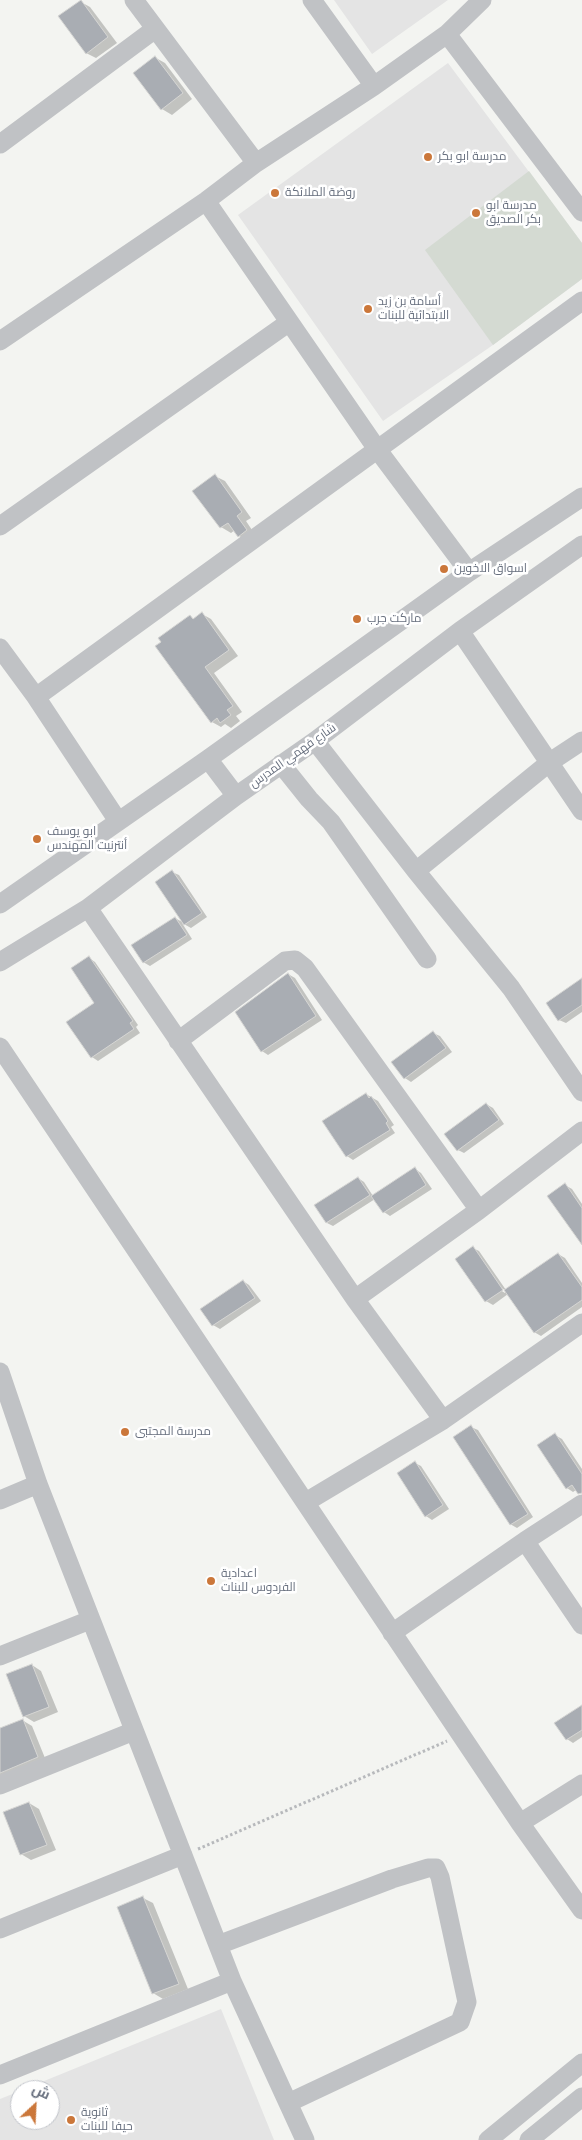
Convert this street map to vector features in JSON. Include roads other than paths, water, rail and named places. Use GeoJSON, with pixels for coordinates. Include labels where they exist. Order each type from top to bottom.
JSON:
{"type":"FeatureCollection","features":[{"type":"Feature","properties":{"kind":"street"},"geometry":{"type":"LineString","coordinates":[[134,0],[256,163]]}},
{"type":"Feature","properties":{"kind":"street"},"geometry":{"type":"LineString","coordinates":[[312,0],[374,86]]}},
{"type":"Feature","properties":{"kind":"street"},"geometry":{"type":"LineString","coordinates":[[0,341],[206,201],[256,163],[374,86],[447,34],[482,0]]}},
{"type":"Feature","properties":{"kind":"street"},"geometry":{"type":"LineString","coordinates":[[0,144],[155,29]]}},
{"type":"Feature","properties":{"kind":"street"},"geometry":{"type":"LineString","coordinates":[[447,34],[582,212]]}},
{"type":"Feature","properties":{"kind":"street"},"geometry":{"type":"LineString","coordinates":[[206,201],[376,449],[469,572]]}},
{"type":"Feature","properties":{"kind":"street"},"geometry":{"type":"LineString","coordinates":[[36,697],[582,301]]}},
{"type":"Feature","properties":{"kind":"street"},"geometry":{"type":"LineString","coordinates":[[0,526],[288,323]]}},
{"type":"Feature","properties":{"kind":"street"},"geometry":{"type":"LineString","coordinates":[[0,904],[208,759],[469,572],[582,497]]}},
{"type":"Feature","properties":{"kind":"street","name":"شارع فهمي المدرس"},"geometry":{"type":"LineString","coordinates":[[0,962],[88,908],[236,796],[315,742],[460,631],[582,545]]}},
{"type":"Feature","properties":{"kind":"street"},"geometry":{"type":"LineString","coordinates":[[460,631],[582,811]]}},
{"type":"Feature","properties":{"kind":"street"},"geometry":{"type":"LineString","coordinates":[[0,648],[36,697],[118,821]]}},
{"type":"Feature","properties":{"kind":"street"},"geometry":{"type":"LineString","coordinates":[[416,871],[550,762],[582,741]]}},
{"type":"Feature","properties":{"kind":"street"},"geometry":{"type":"LineString","coordinates":[[315,742],[511,988],[582,1092]]}},
{"type":"Feature","properties":{"kind":"street"},"geometry":{"type":"LineString","coordinates":[[208,759],[236,796]]}},
{"type":"Feature","properties":{"kind":"street"},"geometry":{"type":"LineString","coordinates":[[281,764],[309,799],[331,822],[428,959]]}},
{"type":"Feature","properties":{"kind":"street"},"geometry":{"type":"LineString","coordinates":[[88,908],[355,1299],[443,1420]]}},
{"type":"Feature","properties":{"kind":"street"},"geometry":{"type":"LineString","coordinates":[[178,1041],[285,961],[295,960],[305,968],[479,1210]]}},
{"type":"Feature","properties":{"kind":"street"},"geometry":{"type":"LineString","coordinates":[[0,1047],[520,1823],[582,1910]]}},
{"type":"Feature","properties":{"kind":"street"},"geometry":{"type":"LineString","coordinates":[[355,1299],[479,1210],[582,1131]]}},
{"type":"Feature","properties":{"kind":"street"},"geometry":{"type":"LineString","coordinates":[[306,1502],[443,1420],[582,1323]]}},
{"type":"Feature","properties":{"kind":"street"},"geometry":{"type":"LineString","coordinates":[[0,1372],[38,1484],[232,1982],[305,2140]]}},
{"type":"Feature","properties":{"kind":"street"},"geometry":{"type":"LineString","coordinates":[[0,1500],[38,1484]]}},
{"type":"Feature","properties":{"kind":"street"},"geometry":{"type":"LineString","coordinates":[[392,1633],[582,1504]]}},
{"type":"Feature","properties":{"kind":"street"},"geometry":{"type":"LineString","coordinates":[[525,1541],[582,1624]]}},
{"type":"Feature","properties":{"kind":"street"},"geometry":{"type":"LineString","coordinates":[[0,1656],[90,1620]]}},
{"type":"Feature","properties":{"kind":"street"},"geometry":{"type":"LineString","coordinates":[[0,1785],[134,1731]]}},
{"type":"Feature","properties":{"kind":"street"},"geometry":{"type":"LineString","coordinates":[[520,1823],[582,1784]]}},
{"type":"Feature","properties":{"kind":"street"},"geometry":{"type":"LineString","coordinates":[[0,1929],[184,1855]]}},
{"type":"Feature","properties":{"kind":"street"},"geometry":{"type":"LineString","coordinates":[[218,1945],[401,1876],[428,1868],[436,1868],[440,1877],[467,2002],[460,2022],[288,2103]]}},
{"type":"Feature","properties":{"kind":"street"},"geometry":{"type":"LineString","coordinates":[[0,2075],[232,1982]]}},
{"type":"Feature","properties":{"kind":"street"},"geometry":{"type":"LineString","coordinates":[[488,2140],[582,2063]]}},
{"type":"Feature","properties":{"kind":"street"},"geometry":{"type":"LineString","coordinates":[[529,2140],[582,2097]]}},
{"type":"Feature","properties":{"kind":"place","name":"مدرسة ابو بكر"},"geometry":{"type":"Point","coordinates":[428,157]}},
{"type":"Feature","properties":{"kind":"place","name":"روضة الملائكة"},"geometry":{"type":"Point","coordinates":[275,193]}},
{"type":"Feature","properties":{"kind":"place","name":"مدرسة ابو بكر الصديق"},"geometry":{"type":"Point","coordinates":[476,213]}},
{"type":"Feature","properties":{"kind":"place","name":"أسامة بن زيد الابتدائية للبنات"},"geometry":{"type":"Point","coordinates":[368,309]}},
{"type":"Feature","properties":{"kind":"place","name":"اسواق الاخوين"},"geometry":{"type":"Point","coordinates":[444,569]}},
{"type":"Feature","properties":{"kind":"place","name":"ماركت جرب"},"geometry":{"type":"Point","coordinates":[357,619]}},
{"type":"Feature","properties":{"kind":"place","name":"ابو يوسف أنترنيت المهندس"},"geometry":{"type":"Point","coordinates":[37,839]}},
{"type":"Feature","properties":{"kind":"place","name":"مدرسة المجتبى"},"geometry":{"type":"Point","coordinates":[125,1432]}},
{"type":"Feature","properties":{"kind":"place","name":"اعدادية الفردوس للبنات"},"geometry":{"type":"Point","coordinates":[211,1581]}},
{"type":"Feature","properties":{"kind":"place","name":"ثانوية حيفا للبنات"},"geometry":{"type":"Point","coordinates":[71,2120]}}]}
